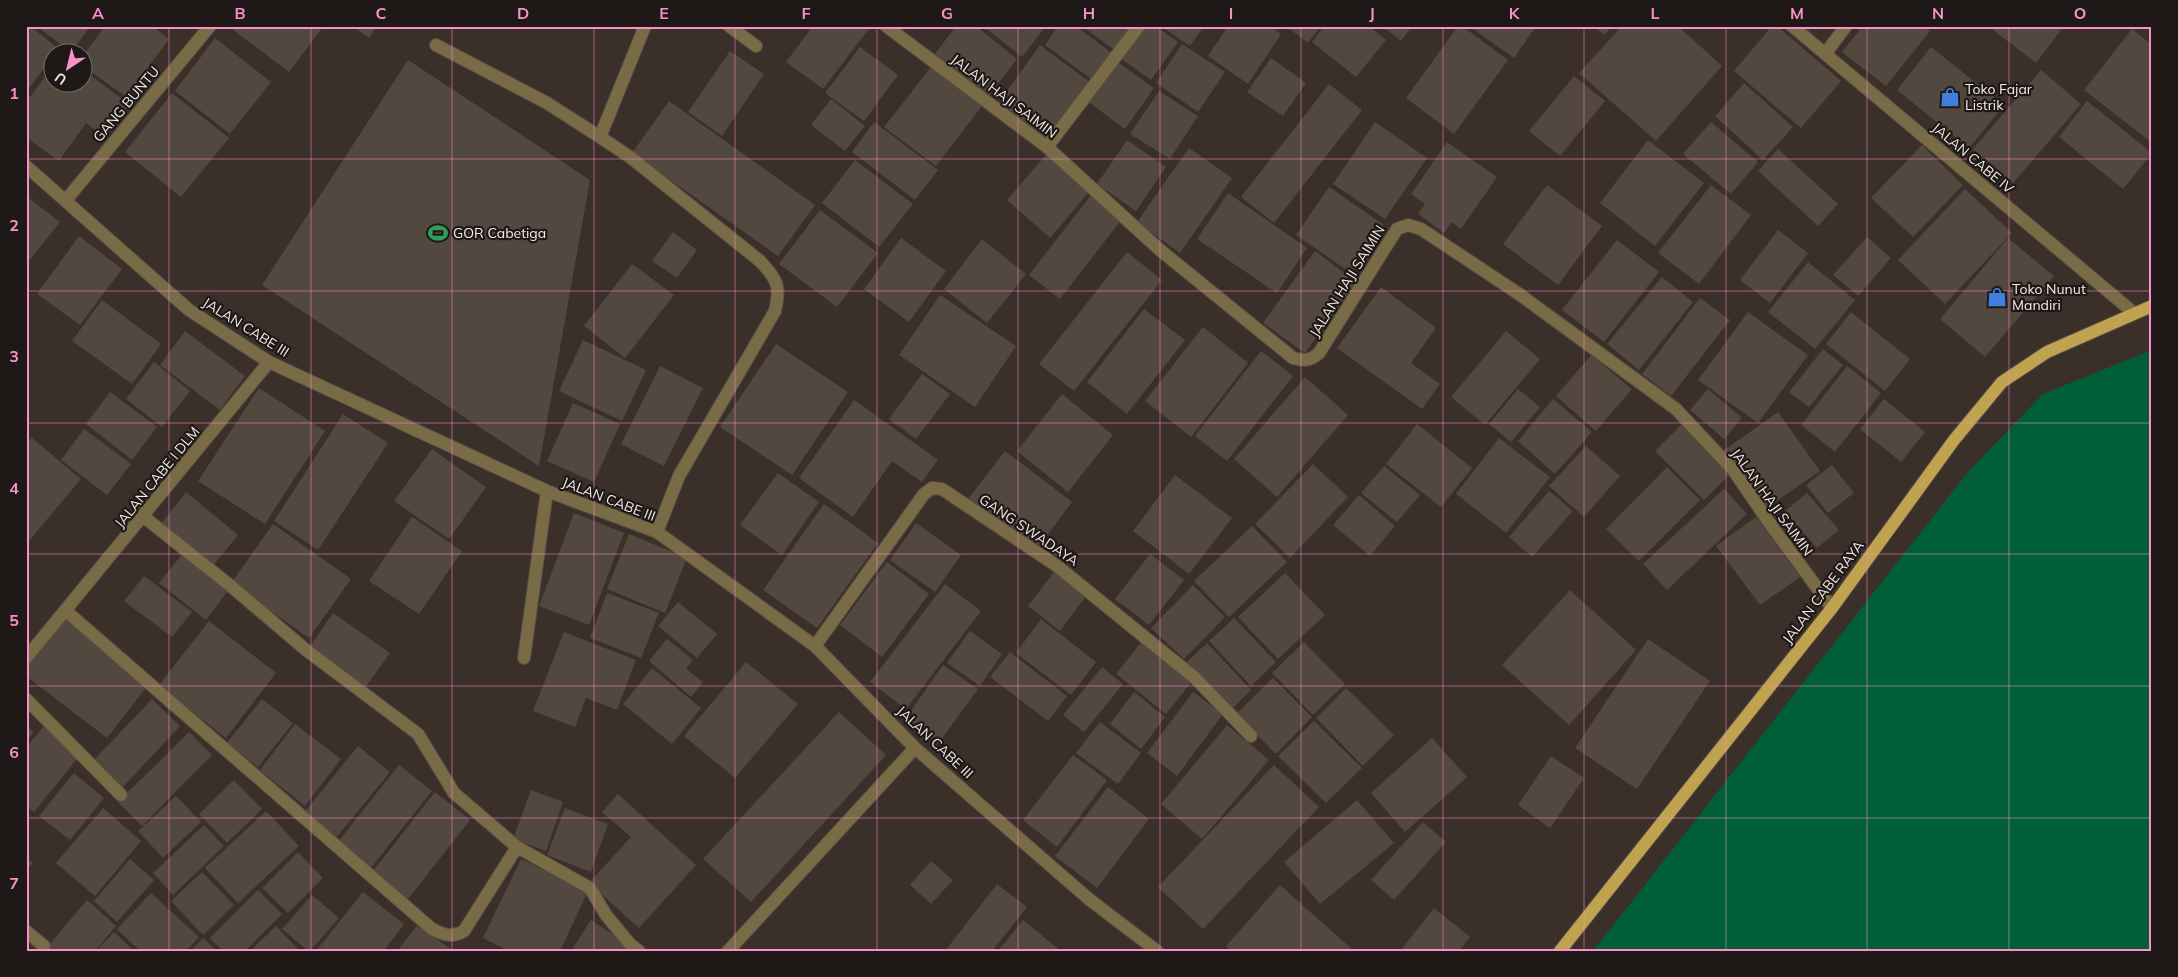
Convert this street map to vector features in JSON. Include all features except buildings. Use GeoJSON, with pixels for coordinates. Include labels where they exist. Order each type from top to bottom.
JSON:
{"type":"FeatureCollection","features":[{"type":"Feature","properties":{"kind":"main road","name":"JALAN CABE RAYA"},"geometry":{"type":"LineString","coordinates":[[1560,951],[1832,608],[1954,440],[2002,382],[2047,352],[2152,306]]}},
{"type":"Feature","properties":{"kind":"street","name":"GANG BUNTU"},"geometry":{"type":"LineString","coordinates":[[66,200],[210,26]]}},
{"type":"Feature","properties":{"kind":"street"},"geometry":{"type":"LineString","coordinates":[[600,137],[645,26]]}},
{"type":"Feature","properties":{"kind":"street"},"geometry":{"type":"LineString","coordinates":[[729,26],[756,46]]}},
{"type":"Feature","properties":{"kind":"street","name":"JALAN HAJI SAIMIN"},"geometry":{"type":"LineString","coordinates":[[886,26],[1048,147],[1160,250],[1293,358],[1303,361],[1311,359],[1319,353],[1396,229],[1408,225],[1421,229],[1519,294],[1676,409],[1734,471],[1832,608]]}},
{"type":"Feature","properties":{"kind":"street"},"geometry":{"type":"LineString","coordinates":[[1048,147],[1139,26]]}},
{"type":"Feature","properties":{"kind":"street","name":"JALAN CABE IV"},"geometry":{"type":"LineString","coordinates":[[1792,26],[2134,313]]}},
{"type":"Feature","properties":{"kind":"street"},"geometry":{"type":"LineString","coordinates":[[1824,54],[1846,26]]}},
{"type":"Feature","properties":{"kind":"street"},"geometry":{"type":"LineString","coordinates":[[436,45],[547,103],[630,157],[760,261],[775,277],[778,295],[774,311],[679,476],[657,532]]}},
{"type":"Feature","properties":{"kind":"street","name":"JALAN CABE III"},"geometry":{"type":"LineString","coordinates":[[26,166],[189,310],[269,362],[547,491],[657,532],[815,646],[915,748],[1090,900],[1157,951]]}},
{"type":"Feature","properties":{"kind":"street","name":"JALAN CABE I DLM"},"geometry":{"type":"LineString","coordinates":[[26,658],[144,517],[269,362]]}},
{"type":"Feature","properties":{"kind":"street","name":"GANG SWADAYA"},"geometry":{"type":"LineString","coordinates":[[815,646],[924,494],[932,488],[942,490],[1057,566],[1195,678],[1251,736]]}},
{"type":"Feature","properties":{"kind":"street"},"geometry":{"type":"LineString","coordinates":[[524,658],[547,491]]}},
{"type":"Feature","properties":{"kind":"street"},"geometry":{"type":"LineString","coordinates":[[144,517],[232,587],[306,650],[418,734],[454,793],[517,847],[590,888],[606,915],[630,944],[639,951]]}},
{"type":"Feature","properties":{"kind":"street"},"geometry":{"type":"LineString","coordinates":[[66,611],[432,929],[451,936],[464,930],[517,847]]}},
{"type":"Feature","properties":{"kind":"street"},"geometry":{"type":"LineString","coordinates":[[26,699],[121,796]]}},
{"type":"Feature","properties":{"kind":"street"},"geometry":{"type":"LineString","coordinates":[[728,951],[915,748]]}},
{"type":"Feature","properties":{"kind":"street"},"geometry":{"type":"LineString","coordinates":[[26,932],[44,946]]}},
{"type":"Feature","properties":{"kind":"green space"},"geometry":{"type":"Polygon","coordinates":[[[2152,350],[2152,951],[1593,951],[1968,472],[2043,394],[2152,350]]]}},
{"type":"Feature","properties":{"kind":"place","name":"Toko Fajar Listrik"},"geometry":{"type":"Point","coordinates":[1950,97]}},
{"type":"Feature","properties":{"kind":"place","name":"GOR Cabetiga"},"geometry":{"type":"Point","coordinates":[438,233]}},
{"type":"Feature","properties":{"kind":"place","name":"Toko Nunut Mandiri"},"geometry":{"type":"Point","coordinates":[1997,297]}}]}
